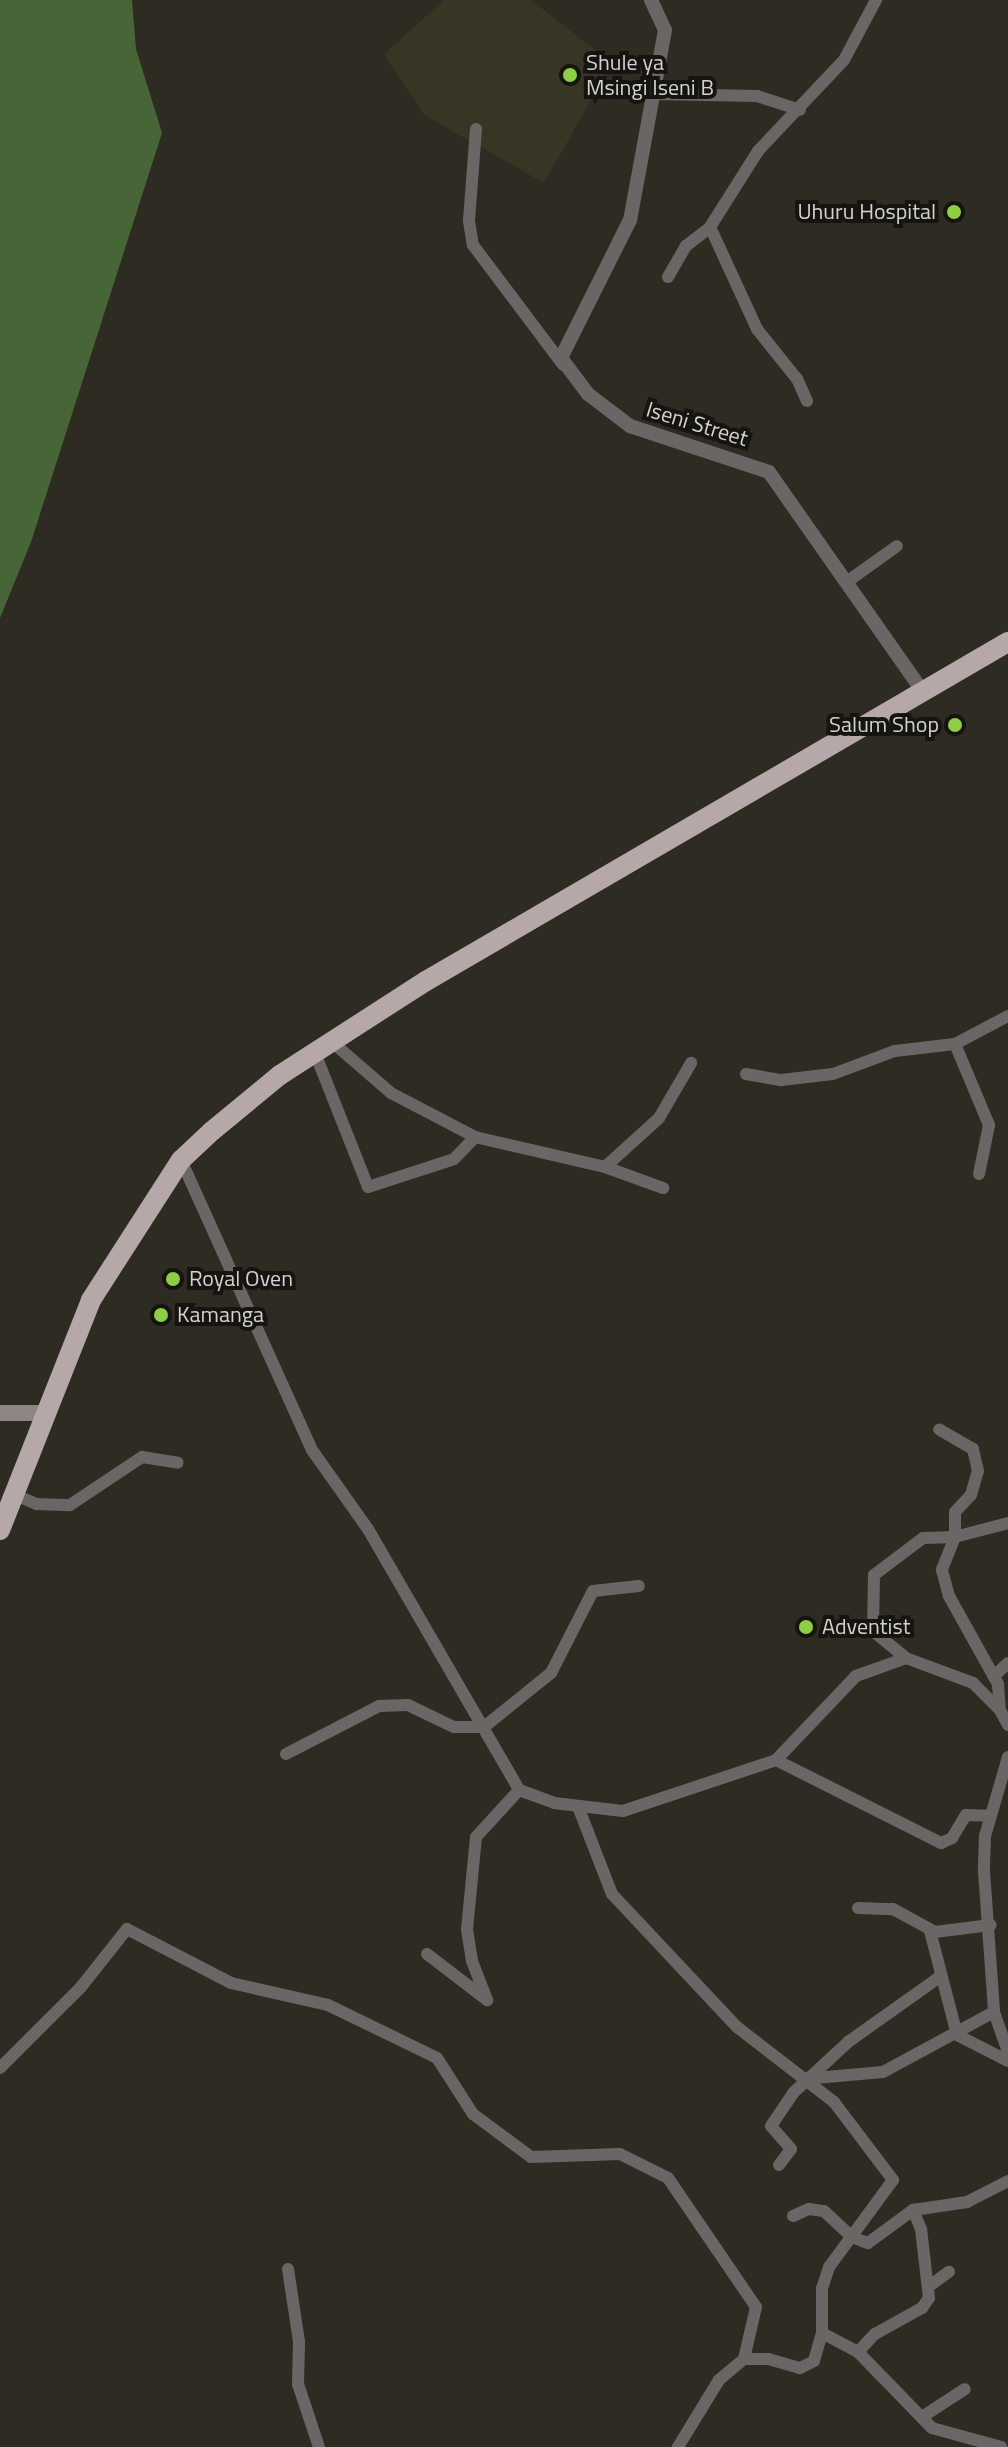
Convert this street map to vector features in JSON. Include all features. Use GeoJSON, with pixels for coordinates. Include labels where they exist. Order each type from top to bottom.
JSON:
{"type":"FeatureCollection","features":[{"type":"Feature","properties":{"kind":"highway"},"geometry":{"type":"LineString","coordinates":[[0,1530],[43,1413],[91,1300],[181,1160],[280,1075],[440,973],[1008,642]]}},
{"type":"Feature","properties":{"kind":"main road"},"geometry":{"type":"LineString","coordinates":[[0,1413],[43,1413]]}},
{"type":"Feature","properties":{"kind":"street"},"geometry":{"type":"LineString","coordinates":[[563,365],[565,348],[630,220],[665,30],[651,0]]}},
{"type":"Feature","properties":{"kind":"street"},"geometry":{"type":"LineString","coordinates":[[668,277],[686,246],[710,227],[758,151],[844,60],[876,0]]}},
{"type":"Feature","properties":{"kind":"street"},"geometry":{"type":"LineString","coordinates":[[653,94],[757,96],[800,110]]}},
{"type":"Feature","properties":{"kind":"street"},"geometry":{"type":"LineString","coordinates":[[476,129],[469,221],[473,245],[563,365]]}},
{"type":"Feature","properties":{"kind":"street"},"geometry":{"type":"LineString","coordinates":[[710,227],[757,329],[797,379],[807,401]]}},
{"type":"Feature","properties":{"kind":"street","name":"Iseni Street"},"geometry":{"type":"LineString","coordinates":[[563,365],[588,394],[630,426],[769,472],[923,692]]}},
{"type":"Feature","properties":{"kind":"street"},"geometry":{"type":"LineString","coordinates":[[848,581],[897,546]]}},
{"type":"Feature","properties":{"kind":"street"},"geometry":{"type":"LineString","coordinates":[[746,1074],[797,1080],[852,1070],[917,1046],[955,1044],[1008,1016]]}},
{"type":"Feature","properties":{"kind":"street"},"geometry":{"type":"LineString","coordinates":[[955,1044],[989,1125],[979,1174]]}},
{"type":"Feature","properties":{"kind":"street"},"geometry":{"type":"LineString","coordinates":[[324,1048],[368,1187],[454,1159],[475,1137]]}},
{"type":"Feature","properties":{"kind":"street"},"geometry":{"type":"LineString","coordinates":[[324,1048],[391,1093],[475,1137],[605,1167],[663,1188]]}},
{"type":"Feature","properties":{"kind":"street"},"geometry":{"type":"LineString","coordinates":[[605,1167],[659,1118],[691,1063]]}},
{"type":"Feature","properties":{"kind":"street"},"geometry":{"type":"LineString","coordinates":[[181,1160],[312,1450],[368,1529],[519,1790],[579,1809],[623,1811],[776,1760],[856,1676],[906,1658]]}},
{"type":"Feature","properties":{"kind":"street"},"geometry":{"type":"LineString","coordinates":[[939,1429],[977,1454],[971,1495],[955,1512],[955,1537],[944,1563],[944,1581],[1004,1694],[1000,1710]]}},
{"type":"Feature","properties":{"kind":"street"},"geometry":{"type":"LineString","coordinates":[[13,1494],[37,1504],[70,1505],[142,1457],[178,1463]]}},
{"type":"Feature","properties":{"kind":"street"},"geometry":{"type":"LineString","coordinates":[[1008,1523],[955,1537],[923,1538],[874,1575],[873,1631],[887,1647],[906,1658],[973,1683],[1000,1710],[1008,1725]]}},
{"type":"Feature","properties":{"kind":"street"},"geometry":{"type":"LineString","coordinates":[[286,1754],[379,1706],[408,1705],[454,1727],[484,1727],[551,1673],[593,1591],[639,1586]]}},
{"type":"Feature","properties":{"kind":"street"},"geometry":{"type":"LineString","coordinates":[[994,1676],[1008,1663]]}},
{"type":"Feature","properties":{"kind":"street"},"geometry":{"type":"LineString","coordinates":[[1008,1757],[990,1816],[984,1871],[991,1925],[994,2012],[1008,2052]]}},
{"type":"Feature","properties":{"kind":"street"},"geometry":{"type":"LineString","coordinates":[[776,1760],[941,1843],[952,1838],[966,1815],[990,1816]]}},
{"type":"Feature","properties":{"kind":"street"},"geometry":{"type":"LineString","coordinates":[[427,1954],[487,2000],[468,1939],[476,1837],[519,1790]]}},
{"type":"Feature","properties":{"kind":"street"},"geometry":{"type":"LineString","coordinates":[[579,1809],[612,1894],[737,2027],[839,2107],[893,2179],[888,2195],[852,2237],[823,2284],[822,2333],[816,2355],[806,2366],[744,2359]]}},
{"type":"Feature","properties":{"kind":"street"},"geometry":{"type":"LineString","coordinates":[[858,1908],[893,1909],[930,1931],[991,1925]]}},
{"type":"Feature","properties":{"kind":"street"},"geometry":{"type":"LineString","coordinates":[[0,2068],[81,1987],[127,1929],[231,1983],[328,2005],[437,2058],[473,2114],[531,2157],[620,2154],[668,2178],[756,2307],[744,2359],[719,2380],[678,2447]]}},
{"type":"Feature","properties":{"kind":"street"},"geometry":{"type":"LineString","coordinates":[[930,1931],[938,1978],[957,2035],[1008,2061]]}},
{"type":"Feature","properties":{"kind":"street"},"geometry":{"type":"LineString","coordinates":[[779,2165],[791,2149],[771,2126],[804,2079],[909,1995],[938,1978]]}},
{"type":"Feature","properties":{"kind":"street"},"geometry":{"type":"LineString","coordinates":[[804,2079],[875,2075],[957,2035],[994,2012]]}},
{"type":"Feature","properties":{"kind":"street"},"geometry":{"type":"LineString","coordinates":[[793,2216],[809,2209],[824,2211],[852,2237],[869,2243],[913,2210],[967,2202],[1008,2181]]}},
{"type":"Feature","properties":{"kind":"street"},"geometry":{"type":"LineString","coordinates":[[858,2352],[875,2334],[924,2307],[928,2287],[921,2229],[913,2210]]}},
{"type":"Feature","properties":{"kind":"street"},"geometry":{"type":"LineString","coordinates":[[288,2269],[299,2342],[298,2384],[319,2447]]}},
{"type":"Feature","properties":{"kind":"street"},"geometry":{"type":"LineString","coordinates":[[928,2287],[949,2272]]}},
{"type":"Feature","properties":{"kind":"street"},"geometry":{"type":"LineString","coordinates":[[822,2333],[858,2352],[936,2430],[997,2446]]}},
{"type":"Feature","properties":{"kind":"street"},"geometry":{"type":"LineString","coordinates":[[922,2417],[965,2389]]}},
{"type":"Feature","properties":{"kind":"shaded area"},"geometry":{"type":"Polygon","coordinates":[[[444,0],[531,0],[612,63],[544,183],[424,115],[384,54],[444,0]]]}},
{"type":"Feature","properties":{"kind":"green space"},"geometry":{"type":"Polygon","coordinates":[[[0,0],[132,0],[136,49],[162,133],[31,542],[0,618],[0,0]]]}},
{"type":"Feature","properties":{"kind":"place","name":"Shule ya Msingi Iseni B"},"geometry":{"type":"Point","coordinates":[570,75]}},
{"type":"Feature","properties":{"kind":"place","name":"Uhuru Hospital"},"geometry":{"type":"Point","coordinates":[954,212]}},
{"type":"Feature","properties":{"kind":"place","name":"Salum Shop"},"geometry":{"type":"Point","coordinates":[955,725]}},
{"type":"Feature","properties":{"kind":"place","name":"Royal Oven"},"geometry":{"type":"Point","coordinates":[173,1279]}},
{"type":"Feature","properties":{"kind":"place","name":"Kamanga"},"geometry":{"type":"Point","coordinates":[161,1315]}},
{"type":"Feature","properties":{"kind":"place","name":"Adventist"},"geometry":{"type":"Point","coordinates":[806,1627]}}]}
